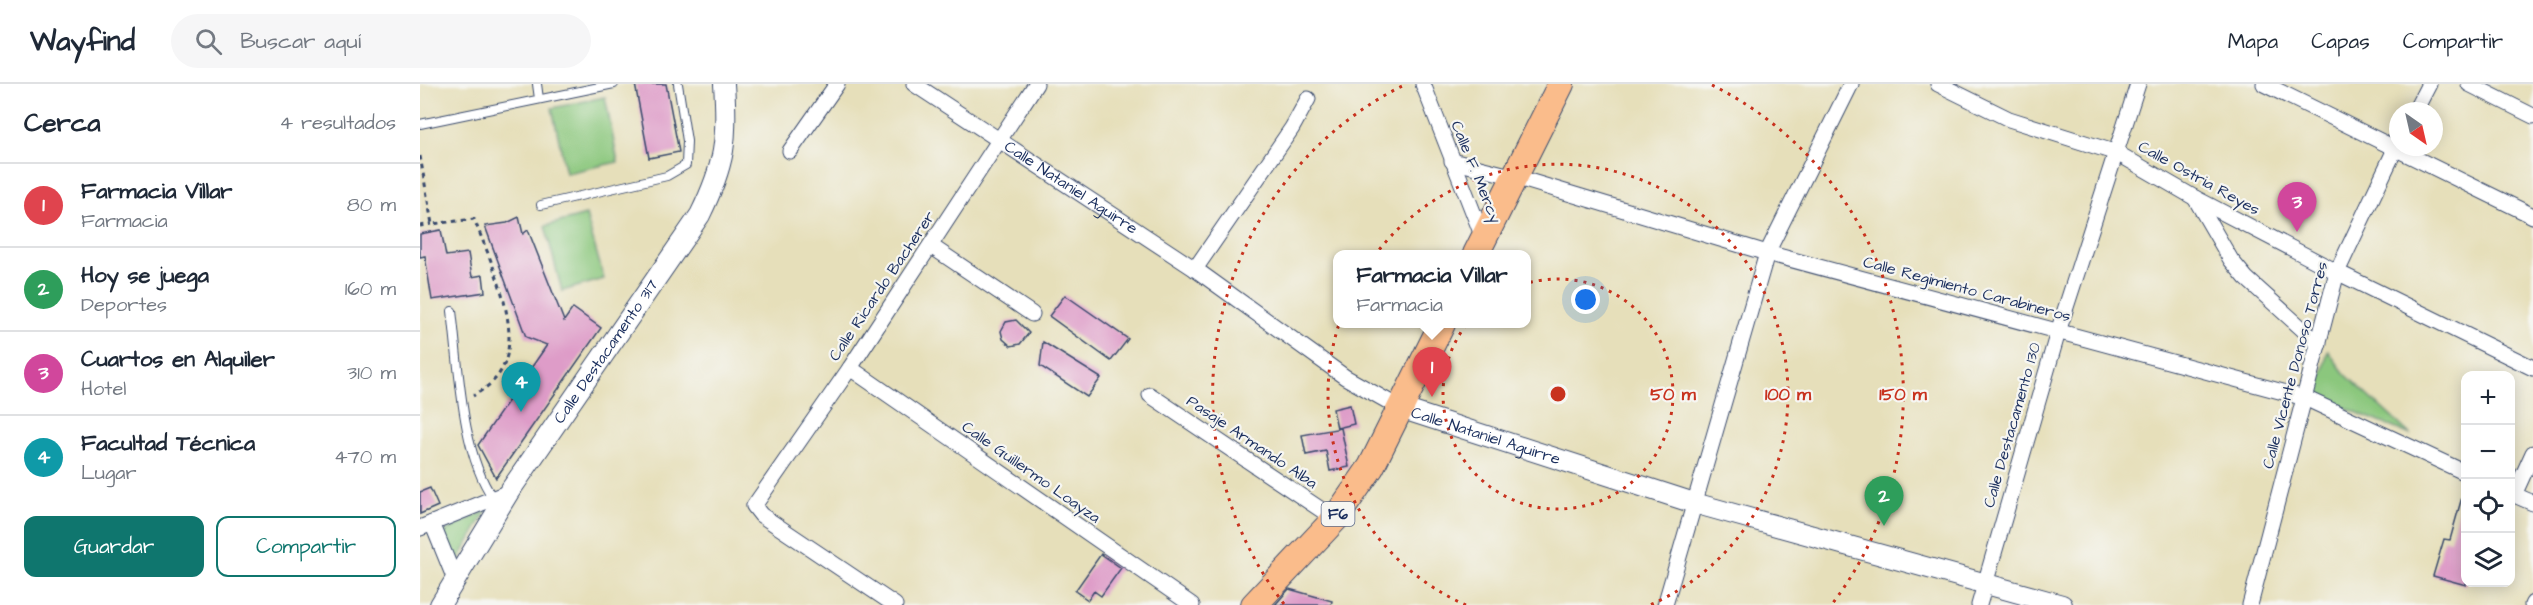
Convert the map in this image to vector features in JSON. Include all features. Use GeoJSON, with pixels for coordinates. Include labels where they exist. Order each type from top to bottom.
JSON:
{"type":"FeatureCollection","features":[{"type":"Feature","properties":{"kind":"highway"},"geometry":{"type":"LineString","coordinates":[[1480,247],[1561,84]]}},
{"type":"Feature","properties":{"kind":"highway","name":"F6"},"geometry":{"type":"LineString","coordinates":[[1254,605],[1335,519],[1371,467],[1440,328]]}},
{"type":"Feature","properties":{"kind":"street","name":"Calle Destacamento 317"},"geometry":{"type":"LineString","coordinates":[[440,605],[456,582],[501,495],[700,215],[715,185],[722,160],[727,129],[724,84]]}},
{"type":"Feature","properties":{"kind":"street"},"geometry":{"type":"LineString","coordinates":[[790,150],[837,84]]}},
{"type":"Feature","properties":{"kind":"street","name":"Calle Nataniel Aguirre"},"geometry":{"type":"LineString","coordinates":[[914,84],[1195,269],[1345,377],[1400,408],[1694,503],[2062,605]]}},
{"type":"Feature","properties":{"kind":"street","name":"Calle Ricardo Bacherer"},"geometry":{"type":"LineString","coordinates":[[895,605],[761,514],[754,506],[850,368],[1036,84]]}},
{"type":"Feature","properties":{"kind":"street","name":"Calle F. Mercy"},"geometry":{"type":"LineString","coordinates":[[1423,84],[1452,161],[1480,247]]}},
{"type":"Feature","properties":{"kind":"street"},"geometry":{"type":"LineString","coordinates":[[1665,605],[1767,253],[1851,84]]}},
{"type":"Feature","properties":{"kind":"street","name":"Calle Ostria Reyes"},"geometry":{"type":"LineString","coordinates":[[1938,84],[2009,119],[2117,153],[2195,198],[2337,272],[2533,368]]}},
{"type":"Feature","properties":{"kind":"street","name":"Calle Destacamento 130"},"geometry":{"type":"LineString","coordinates":[[1979,605],[2058,332],[2138,84]]}},
{"type":"Feature","properties":{"kind":"street"},"geometry":{"type":"LineString","coordinates":[[2264,84],[2389,143]]}},
{"type":"Feature","properties":{"kind":"street"},"geometry":{"type":"LineString","coordinates":[[2420,102],[2429,84]]}},
{"type":"Feature","properties":{"kind":"street"},"geometry":{"type":"LineString","coordinates":[[2469,84],[2500,90],[2533,116]]}},
{"type":"Feature","properties":{"kind":"street"},"geometry":{"type":"LineString","coordinates":[[1195,269],[1292,128],[1308,99]]}},
{"type":"Feature","properties":{"kind":"street","name":"Calle Vicente Donoso Torres"},"geometry":{"type":"LineString","coordinates":[[2250,605],[2337,272],[2391,156]]}},
{"type":"Feature","properties":{"kind":"street"},"geometry":{"type":"LineString","coordinates":[[2416,156],[2533,216]]}},
{"type":"Feature","properties":{"kind":"street","name":"Calle Regimiento Carabineros"},"geometry":{"type":"LineString","coordinates":[[1452,161],[1515,177],[1767,253],[2305,398],[2461,470]]}},
{"type":"Feature","properties":{"kind":"street"},"geometry":{"type":"LineString","coordinates":[[2195,198],[2231,260],[2246,278],[2319,344]]}},
{"type":"Feature","properties":{"kind":"street"},"geometry":{"type":"LineString","coordinates":[[931,246],[1032,314]]}},
{"type":"Feature","properties":{"kind":"street","name":"Calle Guillermo Loayza"},"geometry":{"type":"LineString","coordinates":[[850,368],[1192,605]]}},
{"type":"Feature","properties":{"kind":"street","name":"Pasaje Armando Alba"},"geometry":{"type":"LineString","coordinates":[[1150,395],[1335,519]]}},
{"type":"Feature","properties":{"kind":"street"},"geometry":{"type":"LineString","coordinates":[[2515,488],[2533,453]]}},
{"type":"Feature","properties":{"kind":"street"},"geometry":{"type":"LineString","coordinates":[[456,582],[426,525],[501,495]]}},
{"type":"Feature","properties":{"kind":"street"},"geometry":{"type":"LineString","coordinates":[[2515,495],[2533,503]]}},
{"type":"Feature","properties":{"kind":"lane"},"geometry":{"type":"LineString","coordinates":[[537,84],[539,99]]}},
{"type":"Feature","properties":{"kind":"lane"},"geometry":{"type":"LineString","coordinates":[[420,124],[614,84]]}},
{"type":"Feature","properties":{"kind":"lane"},"geometry":{"type":"LineString","coordinates":[[541,206],[667,176],[686,165],[687,141],[678,84]]}},
{"type":"Feature","properties":{"kind":"lane"},"geometry":{"type":"LineString","coordinates":[[452,311],[474,458],[483,484],[501,495]]}},
{"type":"Feature","properties":{"kind":"path"},"geometry":{"type":"LineString","coordinates":[[420,156],[432,224]]}},
{"type":"Feature","properties":{"kind":"path"},"geometry":{"type":"LineString","coordinates":[[420,225],[474,219],[497,277],[508,319],[509,347],[503,367],[488,386],[464,401]]}},
{"type":"Feature","properties":{"kind":"green space"},"geometry":{"type":"Polygon","coordinates":[[[605,97],[618,162],[566,173],[552,108],[605,97]]]}},
{"type":"Feature","properties":{"kind":"green space"},"geometry":{"type":"Polygon","coordinates":[[[586,215],[604,279],[562,291],[545,226],[586,215]]]}},
{"type":"Feature","properties":{"kind":"green space"},"geometry":{"type":"Polygon","coordinates":[[[2328,351],[2345,374],[2411,435],[2317,396],[2328,351]]]}},
{"type":"Feature","properties":{"kind":"green space"},"geometry":{"type":"Polygon","coordinates":[[[487,510],[456,564],[443,532],[487,510]]]}},
{"type":"Feature","properties":{"kind":"building"},"geometry":{"type":"Polygon","coordinates":[[[635,84],[666,84],[679,152],[649,158],[635,84]]]}},
{"type":"Feature","properties":{"kind":"building"},"geometry":{"type":"Polygon","coordinates":[[[519,217],[523,234],[528,230],[564,321],[573,308],[601,328],[496,478],[478,445],[547,345],[526,337],[485,226],[507,223],[519,217]]]}},
{"type":"Feature","properties":{"kind":"building"},"geometry":{"type":"Polygon","coordinates":[[[441,230],[446,256],[468,253],[472,277],[483,275],[485,292],[432,300],[425,256],[420,257],[420,234],[441,230]]]}},
{"type":"Feature","properties":{"kind":"building"},"geometry":{"type":"Polygon","coordinates":[[[1065,295],[1128,339],[1111,361],[1049,316],[1065,295]]]}},
{"type":"Feature","properties":{"kind":"building"},"geometry":{"type":"Polygon","coordinates":[[[1016,320],[1029,333],[1020,344],[1011,346],[1003,339],[1001,331],[1006,322],[1016,320]]]}},
{"type":"Feature","properties":{"kind":"building"},"geometry":{"type":"Polygon","coordinates":[[[1043,342],[1101,378],[1087,397],[1040,366],[1043,342]]]}},
{"type":"Feature","properties":{"kind":"building"},"geometry":{"type":"Polygon","coordinates":[[[1350,405],[1354,424],[1337,428],[1333,409],[1350,405]]]}},
{"type":"Feature","properties":{"kind":"building"},"geometry":{"type":"Polygon","coordinates":[[[1341,428],[1349,467],[1330,471],[1326,451],[1306,455],[1302,435],[1341,428]]]}},
{"type":"Feature","properties":{"kind":"building"},"geometry":{"type":"Polygon","coordinates":[[[430,488],[438,506],[420,514],[420,492],[430,488]]]}},
{"type":"Feature","properties":{"kind":"building"},"geometry":{"type":"Polygon","coordinates":[[[2461,501],[2461,584],[2433,576],[2444,539],[2450,540],[2461,501]]]}},
{"type":"Feature","properties":{"kind":"building"},"geometry":{"type":"Polygon","coordinates":[[[1101,554],[1121,568],[1101,596],[1094,591],[1088,600],[1075,591],[1101,554]]]}},
{"type":"Feature","properties":{"kind":"building"},"geometry":{"type":"Polygon","coordinates":[[[1289,589],[1332,601],[1331,605],[1275,605],[1289,589]]]}},
{"type":"Feature","properties":{"kind":"place","name":"Cuartos en Alquiler"},"geometry":{"type":"Point","coordinates":[2297,232]}},
{"type":"Feature","properties":{"kind":"place","name":"Farmacia Villar"},"geometry":{"type":"Point","coordinates":[1432,397]}},
{"type":"Feature","properties":{"kind":"place","name":"Facultad Técnica"},"geometry":{"type":"Point","coordinates":[521,412]}},
{"type":"Feature","properties":{"kind":"place","name":"Hoy se juega"},"geometry":{"type":"Point","coordinates":[1884,526]}}]}
